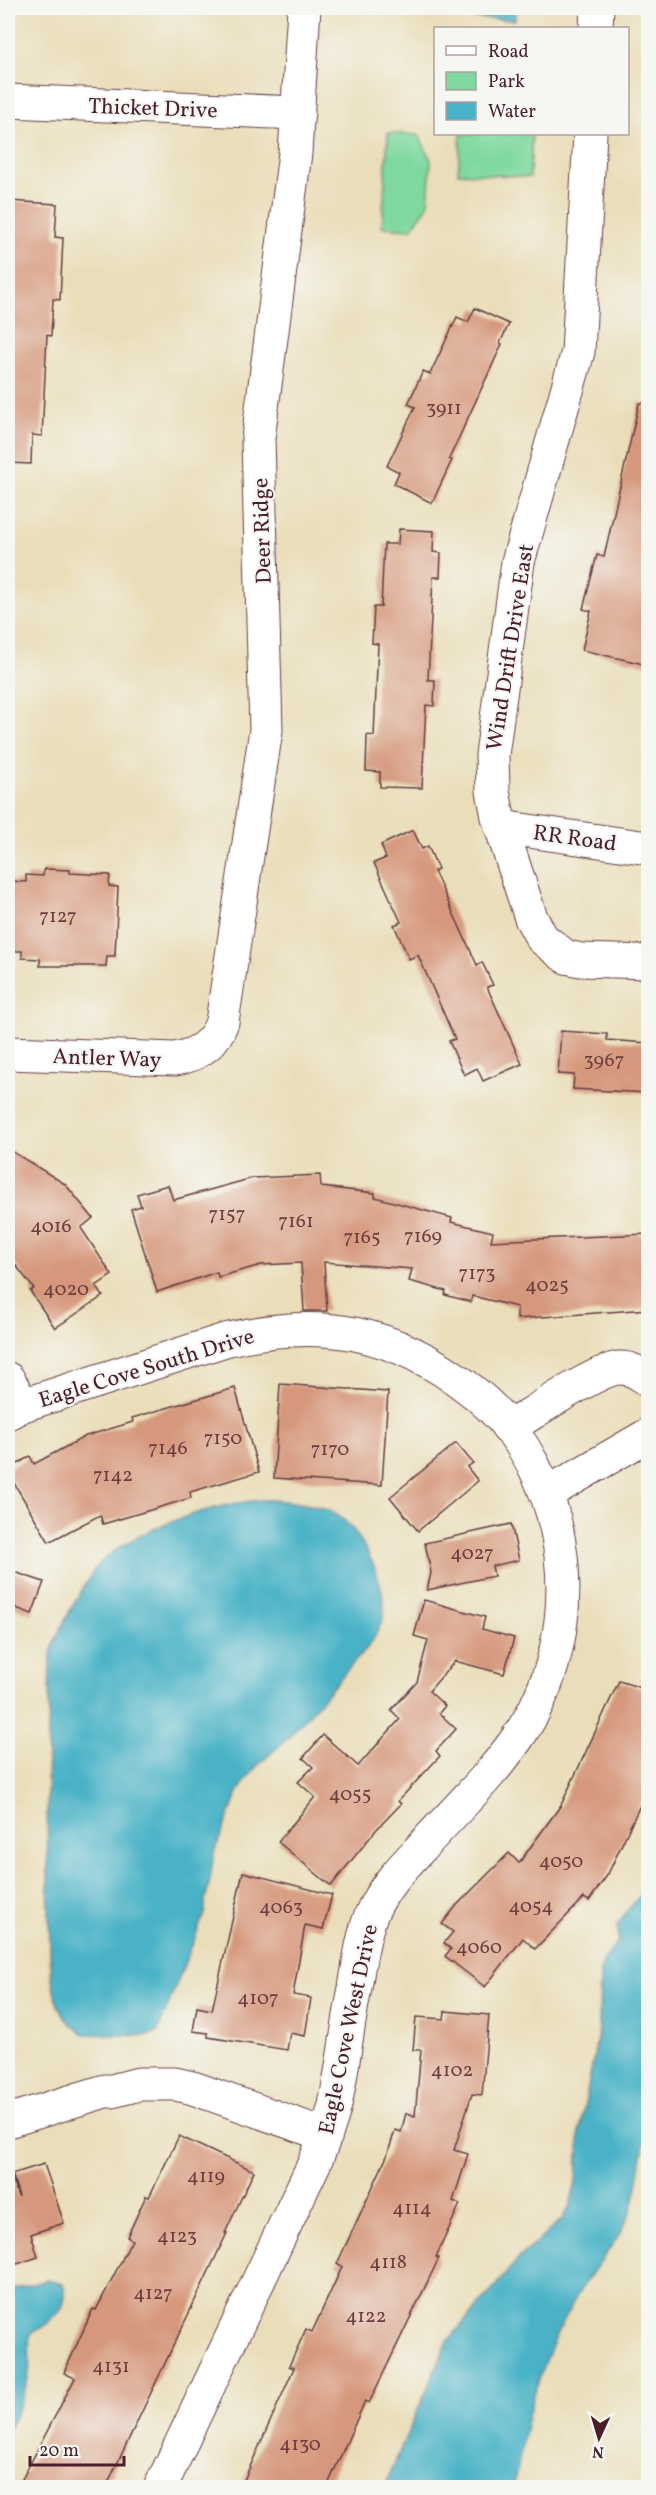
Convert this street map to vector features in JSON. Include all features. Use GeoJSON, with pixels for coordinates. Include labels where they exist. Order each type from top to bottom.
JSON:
{"type":"FeatureCollection","features":[{"type":"Feature","properties":{"kind":"street","name":"Deer Ridge"},"geometry":{"type":"LineString","coordinates":[[204,1048],[220,1030],[224,1016],[266,730],[258,439],[295,153],[304,8]]}},
{"type":"Feature","properties":{"kind":"street"},"geometry":{"type":"LineString","coordinates":[[596,27],[597,8]]}},
{"type":"Feature","properties":{"kind":"street","name":"Thicket Drive"},"geometry":{"type":"LineString","coordinates":[[8,101],[298,113]]}},
{"type":"Feature","properties":{"kind":"street","name":"Wind Drift Drive East"},"geometry":{"type":"LineString","coordinates":[[590,135],[578,352],[518,562],[491,765],[493,791],[501,827],[534,925],[542,938],[566,957],[581,960],[648,962]]}},
{"type":"Feature","properties":{"kind":"street","name":"RR Road"},"geometry":{"type":"LineString","coordinates":[[501,827],[648,848]]}},
{"type":"Feature","properties":{"kind":"street","name":"Antler Way"},"geometry":{"type":"LineString","coordinates":[[8,1053],[175,1059],[192,1056],[204,1048]]}},
{"type":"Feature","properties":{"kind":"street","name":"Eagle Cove South Drive"},"geometry":{"type":"LineString","coordinates":[[12,1399],[255,1332],[316,1328],[332,1329],[392,1343],[433,1363],[477,1395],[508,1428]]}},
{"type":"Feature","properties":{"kind":"street"},"geometry":{"type":"LineString","coordinates":[[508,1428],[600,1374],[617,1368],[632,1369],[648,1381]]}},
{"type":"Feature","properties":{"kind":"street","name":"Eagle Cove West Drive"},"geometry":{"type":"LineString","coordinates":[[160,2487],[314,2164],[326,2134],[335,2104],[364,1937],[375,1907],[398,1873],[515,1742],[538,1703],[549,1675],[560,1633],[564,1588],[559,1542],[546,1494],[522,1446],[508,1428]]}},
{"type":"Feature","properties":{"kind":"street"},"geometry":{"type":"LineString","coordinates":[[546,1494],[648,1435]]}},
{"type":"Feature","properties":{"kind":"street"},"geometry":{"type":"LineString","coordinates":[[8,2121],[105,2091],[157,2083],[193,2088],[326,2134]]}},
{"type":"Feature","properties":{"kind":"green space"},"geometry":{"type":"Polygon","coordinates":[[[388,133],[419,135],[431,161],[428,206],[411,229],[382,227],[388,133]]]}},
{"type":"Feature","properties":{"kind":"green space"},"geometry":{"type":"Polygon","coordinates":[[[461,135],[532,135],[530,177],[458,173],[461,135]]]}},
{"type":"Feature","properties":{"kind":"water"},"geometry":{"type":"Polygon","coordinates":[[[473,8],[515,8],[515,20],[473,18],[473,8]]]}},
{"type":"Feature","properties":{"kind":"water"},"geometry":{"type":"Polygon","coordinates":[[[267,1500],[315,1506],[333,1513],[349,1525],[365,1547],[377,1574],[383,1601],[382,1621],[371,1643],[288,1738],[255,1768],[239,1790],[214,1853],[205,1900],[205,1912],[158,2031],[149,2036],[84,2034],[70,2023],[59,2007],[51,1965],[47,1783],[50,1667],[53,1646],[89,1578],[100,1563],[116,1550],[156,1528],[179,1519],[225,1506],[267,1500]]]}},
{"type":"Feature","properties":{"kind":"water"},"geometry":{"type":"Polygon","coordinates":[[[648,1886],[648,2131],[635,2198],[620,2233],[581,2289],[554,2342],[532,2401],[512,2487],[384,2487],[448,2341],[520,2257],[562,2219],[570,2206],[576,2182],[580,2130],[599,2028],[600,1972],[603,1962],[618,1941],[618,1925],[648,1886]]]}},
{"type":"Feature","properties":{"kind":"water"},"geometry":{"type":"Polygon","coordinates":[[[47,2280],[63,2284],[64,2301],[61,2309],[51,2321],[30,2335],[28,2381],[8,2431],[8,2291],[47,2280]]]}},
{"type":"Feature","properties":{"kind":"building"},"geometry":{"type":"Polygon","coordinates":[[[8,201],[57,204],[55,237],[63,238],[60,300],[53,299],[51,336],[47,335],[42,436],[32,435],[31,464],[8,463],[8,201]]]}},
{"type":"Feature","properties":{"kind":"building"},"geometry":{"type":"Polygon","coordinates":[[[475,308],[509,324],[432,503],[394,484],[399,472],[387,466],[415,407],[408,404],[423,371],[430,374],[457,317],[468,322],[475,308]]]}},
{"type":"Feature","properties":{"kind":"building"},"geometry":{"type":"Polygon","coordinates":[[[639,403],[648,404],[648,665],[582,650],[591,611],[583,609],[597,555],[604,557],[639,403]]]}},
{"type":"Feature","properties":{"kind":"building"},"geometry":{"type":"Polygon","coordinates":[[[399,529],[434,531],[433,552],[441,553],[440,577],[433,577],[428,680],[435,680],[434,706],[426,705],[422,788],[380,787],[380,772],[366,771],[367,735],[374,736],[378,644],[372,643],[374,607],[381,607],[384,544],[398,544],[399,529]]]}},
{"type":"Feature","properties":{"kind":"building"},"geometry":{"type":"Polygon","coordinates":[[[413,830],[422,849],[428,846],[438,869],[434,871],[477,965],[482,962],[493,985],[487,987],[522,1064],[483,1081],[477,1068],[464,1075],[449,1041],[455,1039],[418,955],[409,959],[394,925],[401,922],[374,863],[386,858],[381,845],[413,830]]]}},
{"type":"Feature","properties":{"kind":"building"},"geometry":{"type":"Polygon","coordinates":[[[44,869],[110,875],[109,886],[118,887],[115,956],[107,956],[106,966],[40,966],[40,959],[22,958],[22,951],[8,951],[8,881],[26,882],[26,875],[43,876],[44,869]]]}},
{"type":"Feature","properties":{"kind":"building"},"geometry":{"type":"Polygon","coordinates":[[[561,1031],[607,1034],[607,1040],[648,1043],[648,1093],[573,1089],[574,1075],[558,1074],[561,1031]]]}},
{"type":"Feature","properties":{"kind":"building"},"geometry":{"type":"Polygon","coordinates":[[[8,1149],[65,1184],[93,1218],[81,1228],[112,1275],[96,1286],[103,1296],[55,1328],[30,1291],[34,1289],[8,1255],[8,1149]]]}},
{"type":"Feature","properties":{"kind":"building"},"geometry":{"type":"Polygon","coordinates":[[[320,1175],[321,1187],[375,1193],[375,1197],[452,1218],[451,1222],[493,1232],[491,1241],[648,1234],[648,1309],[517,1319],[517,1307],[472,1296],[471,1302],[445,1295],[446,1291],[409,1281],[412,1269],[324,1262],[327,1311],[304,1311],[301,1263],[261,1265],[218,1277],[217,1272],[157,1292],[131,1209],[141,1206],[137,1194],[168,1185],[173,1200],[253,1178],[320,1175]]]}},
{"type":"Feature","properties":{"kind":"building"},"geometry":{"type":"Polygon","coordinates":[[[280,1384],[388,1392],[382,1485],[274,1478],[280,1384]]]}},
{"type":"Feature","properties":{"kind":"building"},"geometry":{"type":"Polygon","coordinates":[[[235,1388],[259,1472],[190,1492],[191,1498],[103,1524],[100,1515],[49,1542],[8,1473],[8,1470],[30,1456],[34,1464],[86,1436],[133,1422],[132,1418],[235,1388]]]}},
{"type":"Feature","properties":{"kind":"building"},"geometry":{"type":"Polygon","coordinates":[[[456,1443],[473,1463],[467,1467],[478,1481],[418,1531],[390,1497],[456,1443]]]}},
{"type":"Feature","properties":{"kind":"building"},"geometry":{"type":"Polygon","coordinates":[[[511,1524],[519,1560],[492,1566],[494,1576],[427,1590],[431,1573],[425,1543],[511,1524]]]}},
{"type":"Feature","properties":{"kind":"building"},"geometry":{"type":"Polygon","coordinates":[[[8,1570],[44,1582],[32,1614],[8,1605],[8,1570]]]}},
{"type":"Feature","properties":{"kind":"building"},"geometry":{"type":"Polygon","coordinates":[[[424,1600],[485,1617],[482,1629],[514,1638],[504,1674],[455,1661],[429,1691],[445,1706],[439,1713],[456,1729],[436,1751],[440,1756],[398,1801],[401,1804],[376,1830],[331,1886],[278,1842],[315,1797],[298,1782],[313,1767],[303,1758],[323,1735],[358,1766],[400,1719],[391,1710],[417,1682],[428,1640],[414,1636],[424,1600]]]}},
{"type":"Feature","properties":{"kind":"building"},"geometry":{"type":"Polygon","coordinates":[[[619,1681],[648,1690],[648,1788],[608,1874],[589,1901],[584,1898],[535,1949],[523,1938],[485,1987],[445,1956],[451,1949],[444,1943],[453,1932],[442,1924],[457,1905],[509,1853],[519,1863],[561,1805],[619,1681]]]}},
{"type":"Feature","properties":{"kind":"building"},"geometry":{"type":"Polygon","coordinates":[[[243,1872],[332,1895],[323,1929],[305,1925],[293,1995],[311,1998],[305,2036],[290,2033],[287,2050],[208,2037],[208,2033],[193,2031],[197,2007],[212,2010],[243,1872]]]}},
{"type":"Feature","properties":{"kind":"building"},"geometry":{"type":"Polygon","coordinates":[[[445,2011],[489,2015],[482,2095],[472,2094],[454,2150],[468,2154],[453,2201],[460,2204],[436,2257],[439,2258],[369,2403],[365,2401],[327,2487],[241,2487],[294,2368],[289,2366],[306,2329],[312,2332],[342,2267],[337,2264],[387,2156],[395,2130],[401,2132],[406,2113],[415,2116],[421,2050],[413,2050],[416,2017],[444,2019],[445,2011]]]}},
{"type":"Feature","properties":{"kind":"building"},"geometry":{"type":"Polygon","coordinates":[[[179,2136],[254,2171],[225,2233],[227,2233],[106,2487],[18,2487],[75,2378],[64,2373],[93,2309],[96,2310],[132,2240],[127,2237],[146,2196],[149,2197],[179,2136]]]}},
{"type":"Feature","properties":{"kind":"building"},"geometry":{"type":"Polygon","coordinates":[[[44,2164],[64,2223],[31,2234],[38,2257],[8,2267],[8,2180],[12,2179],[19,2196],[12,2174],[44,2164]]]}}]}
